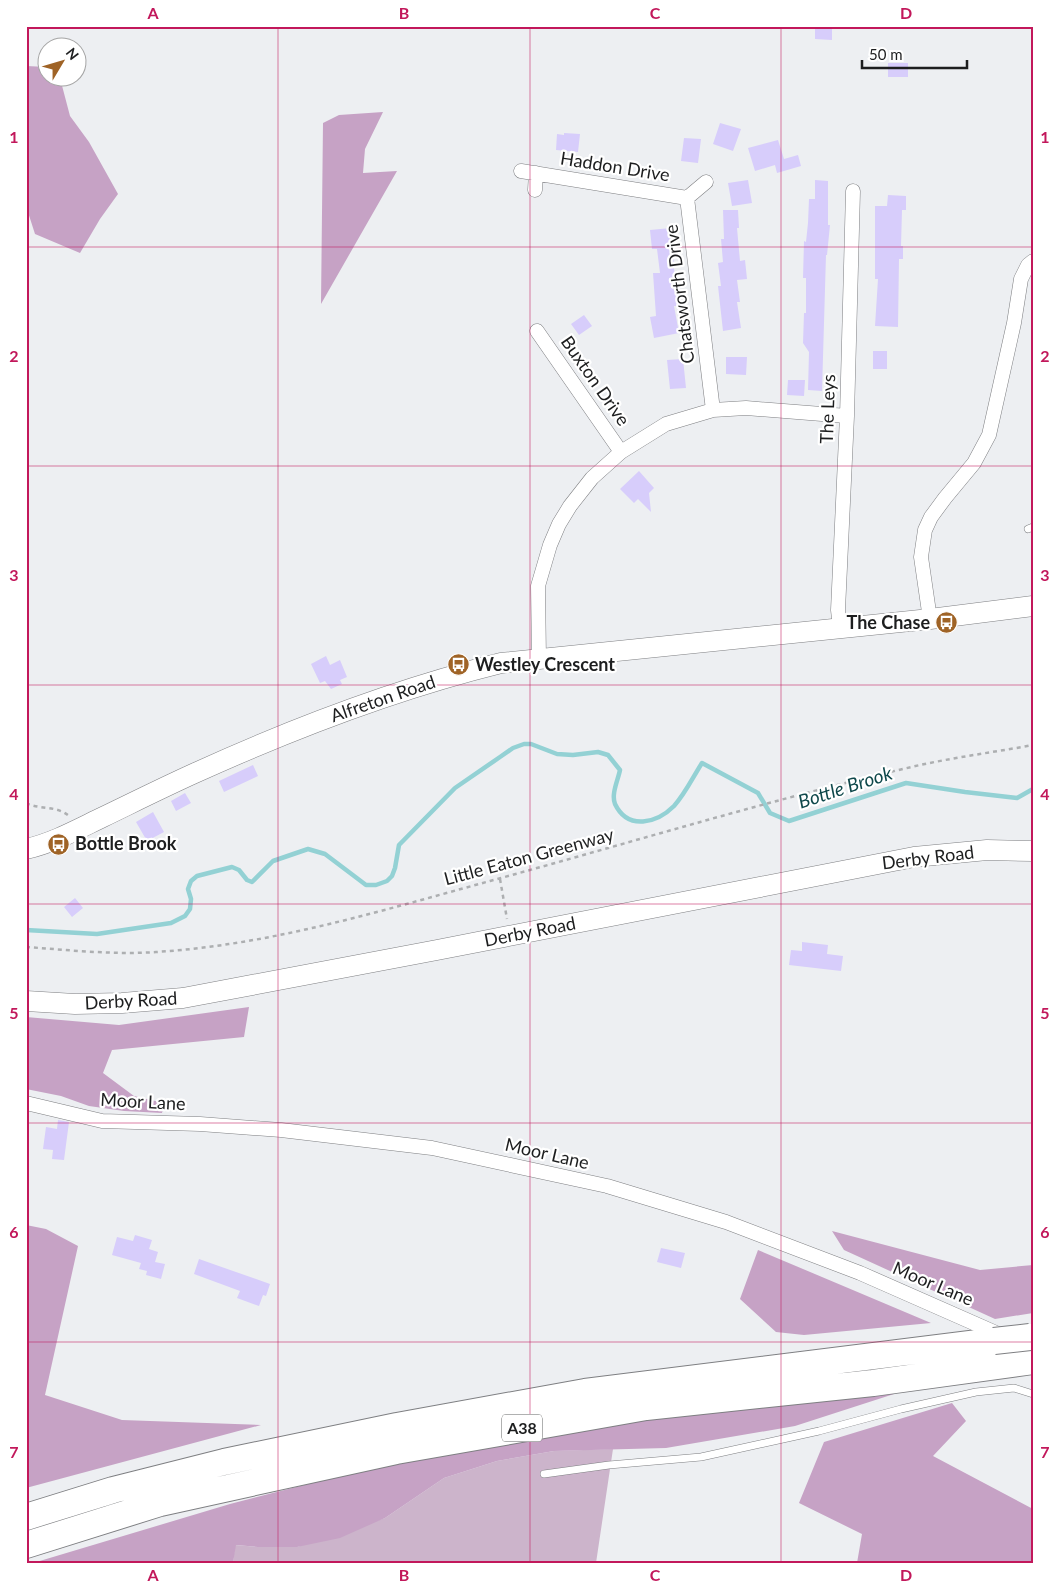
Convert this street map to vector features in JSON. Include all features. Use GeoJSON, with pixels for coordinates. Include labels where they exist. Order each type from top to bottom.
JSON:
{"type":"FeatureCollection","features":[{"type":"Feature","properties":{"kind":"highway","name":"A38"},"geometry":{"type":"LineString","coordinates":[[26,1517],[113,1490],[224,1462],[406,1424],[586,1392],[994,1341],[1031,1350]]}},
{"type":"Feature","properties":{"kind":"highway","name":"A38"},"geometry":{"type":"LineString","coordinates":[[26,1545],[160,1503],[396,1451],[646,1407],[873,1382],[1031,1350]]}},
{"type":"Feature","properties":{"kind":"street","name":"Haddon Drive"},"geometry":{"type":"LineString","coordinates":[[521,171],[687,198]]}},
{"type":"Feature","properties":{"kind":"street","name":"Haddon Drive"},"geometry":{"type":"LineString","coordinates":[[535,190],[536,173]]}},
{"type":"Feature","properties":{"kind":"street","name":"Chatsworth Drive"},"geometry":{"type":"LineString","coordinates":[[706,182],[687,198],[713,410]]}},
{"type":"Feature","properties":{"kind":"street","name":"The Leys"},"geometry":{"type":"LineString","coordinates":[[840,628],[838,610],[847,416],[854,191]]}},
{"type":"Feature","properties":{"kind":"street"},"geometry":{"type":"LineString","coordinates":[[930,619],[921,557],[925,530],[945,498],[974,463],[989,435],[1014,323],[1021,279],[1033,261]]}},
{"type":"Feature","properties":{"kind":"street","name":"Buxton Drive"},"geometry":{"type":"LineString","coordinates":[[537,331],[621,452]]}},
{"type":"Feature","properties":{"kind":"street"},"geometry":{"type":"LineString","coordinates":[[539,659],[538,586],[550,545],[559,524],[570,506],[592,478],[621,452],[666,424],[713,410],[746,408],[847,416]]}},
{"type":"Feature","properties":{"kind":"street","name":"Alfreton Road"},"geometry":{"type":"LineString","coordinates":[[26,849],[37,847],[76,830],[249,748],[454,675],[502,663],[930,619],[1033,606]]}},
{"type":"Feature","properties":{"kind":"street","name":"Derby Road"},"geometry":{"type":"LineString","coordinates":[[26,1001],[75,1004],[122,1003],[183,998],[914,857],[987,850],[1033,851]]}},
{"type":"Feature","properties":{"kind":"street","name":"Moor Lane"},"geometry":{"type":"LineString","coordinates":[[26,1103],[102,1121],[200,1124],[281,1130],[432,1148],[607,1186],[726,1222],[851,1269],[977,1323],[1031,1350]]}},
{"type":"Feature","properties":{"kind":"lane"},"geometry":{"type":"LineString","coordinates":[[544,1474],[609,1465],[701,1457],[819,1431],[901,1409],[976,1392],[1014,1388],[1033,1394]]}},
{"type":"Feature","properties":{"kind":"path","name":"Little Eaton Greenway"},"geometry":{"type":"LineString","coordinates":[[26,947],[103,952],[154,952],[226,945],[308,930],[500,879],[782,800],[923,764],[1033,745]]}},
{"type":"Feature","properties":{"kind":"path"},"geometry":{"type":"LineString","coordinates":[[26,803],[32,806],[49,807],[63,811],[74,820],[76,830]]}},
{"type":"Feature","properties":{"kind":"path"},"geometry":{"type":"LineString","coordinates":[[500,879],[511,936]]}},
{"type":"Feature","properties":{"kind":"shaded area"},"geometry":{"type":"Polygon","coordinates":[[[26,66],[38,67],[38,88],[63,88],[70,116],[89,142],[118,194],[100,219],[80,253],[35,234],[26,206],[26,66]]]}},
{"type":"Feature","properties":{"kind":"shaded area"},"geometry":{"type":"Polygon","coordinates":[[[383,112],[365,149],[363,173],[397,171],[321,304],[323,123],[339,115],[383,112]]]}},
{"type":"Feature","properties":{"kind":"shaded area"},"geometry":{"type":"Polygon","coordinates":[[[249,1007],[244,1037],[112,1050],[103,1073],[134,1096],[164,1103],[162,1113],[124,1111],[89,1106],[61,1096],[26,1089],[26,1017],[119,1025],[249,1007]]]}},
{"type":"Feature","properties":{"kind":"shaded area"},"geometry":{"type":"Polygon","coordinates":[[[26,1225],[46,1229],[78,1246],[45,1395],[122,1420],[261,1425],[26,1488],[26,1225]]]}},
{"type":"Feature","properties":{"kind":"shaded area"},"geometry":{"type":"Polygon","coordinates":[[[832,1231],[980,1270],[1033,1265],[1033,1313],[995,1319],[844,1250],[832,1231]]]}},
{"type":"Feature","properties":{"kind":"shaded area"},"geometry":{"type":"Polygon","coordinates":[[[758,1250],[931,1323],[804,1335],[776,1332],[740,1299],[758,1250]]]}},
{"type":"Feature","properties":{"kind":"shaded area"},"geometry":{"type":"Polygon","coordinates":[[[902,1387],[894,1394],[795,1426],[666,1448],[554,1451],[497,1461],[444,1478],[385,1518],[340,1538],[297,1547],[236,1545],[233,1563],[33,1563],[230,1504],[414,1457],[615,1419],[902,1387]]]}},
{"type":"Feature","properties":{"kind":"shaded area"},"geometry":{"type":"Polygon","coordinates":[[[952,1403],[966,1421],[933,1456],[1033,1509],[1033,1563],[857,1563],[862,1534],[799,1503],[824,1442],[952,1403]]]}},
{"type":"Feature","properties":{"kind":"shaded area"},"geometry":{"type":"Polygon","coordinates":[[[613,1449],[596,1563],[233,1563],[235,1545],[297,1547],[385,1518],[444,1478],[497,1461],[554,1451],[613,1449]]]}},
{"type":"Feature","properties":{"kind":"building"},"geometry":{"type":"Polygon","coordinates":[[[815,26],[832,26],[832,40],[815,39],[815,26]]]}},
{"type":"Feature","properties":{"kind":"building"},"geometry":{"type":"Polygon","coordinates":[[[888,63],[908,63],[908,77],[888,77],[888,63]]]}},
{"type":"Feature","properties":{"kind":"building"},"geometry":{"type":"Polygon","coordinates":[[[720,123],[741,129],[733,151],[713,144],[720,123]]]}},
{"type":"Feature","properties":{"kind":"building"},"geometry":{"type":"Polygon","coordinates":[[[564,133],[580,134],[578,152],[556,150],[557,134],[564,135],[564,133]]]}},
{"type":"Feature","properties":{"kind":"building"},"geometry":{"type":"Polygon","coordinates":[[[684,138],[701,139],[698,163],[681,161],[684,138]]]}},
{"type":"Feature","properties":{"kind":"building"},"geometry":{"type":"Polygon","coordinates":[[[778,140],[784,159],[798,155],[801,166],[777,173],[775,165],[755,171],[748,148],[778,140]]]}},
{"type":"Feature","properties":{"kind":"building"},"geometry":{"type":"Polygon","coordinates":[[[748,180],[752,203],[732,206],[728,183],[748,180]]]}},
{"type":"Feature","properties":{"kind":"building"},"geometry":{"type":"Polygon","coordinates":[[[815,180],[828,181],[828,225],[830,225],[826,255],[822,391],[808,390],[809,352],[803,343],[804,313],[806,313],[806,278],[803,278],[804,241],[806,242],[809,199],[815,199],[815,180]]]}},
{"type":"Feature","properties":{"kind":"building"},"geometry":{"type":"Polygon","coordinates":[[[888,195],[906,196],[906,210],[902,210],[901,246],[903,246],[903,259],[899,259],[898,327],[875,326],[878,279],[875,279],[875,206],[887,206],[888,195]]]}},
{"type":"Feature","properties":{"kind":"building"},"geometry":{"type":"Polygon","coordinates":[[[723,210],[738,210],[739,228],[737,228],[740,261],[745,260],[747,279],[737,280],[740,302],[737,302],[741,328],[723,331],[718,286],[721,286],[718,263],[723,262],[721,239],[724,239],[723,210]]]}},
{"type":"Feature","properties":{"kind":"building"},"geometry":{"type":"Polygon","coordinates":[[[671,228],[677,306],[674,306],[679,333],[654,338],[650,317],[656,316],[653,273],[660,273],[657,249],[652,249],[650,230],[671,228]]]}},
{"type":"Feature","properties":{"kind":"building"},"geometry":{"type":"Polygon","coordinates":[[[584,315],[592,326],[579,335],[571,324],[584,315]]]}},
{"type":"Feature","properties":{"kind":"building"},"geometry":{"type":"Polygon","coordinates":[[[873,351],[887,351],[887,369],[873,369],[873,351]]]}},
{"type":"Feature","properties":{"kind":"building"},"geometry":{"type":"Polygon","coordinates":[[[726,357],[747,357],[746,375],[726,374],[726,357]]]}},
{"type":"Feature","properties":{"kind":"building"},"geometry":{"type":"Polygon","coordinates":[[[683,359],[686,388],[670,389],[667,360],[683,359]]]}},
{"type":"Feature","properties":{"kind":"building"},"geometry":{"type":"Polygon","coordinates":[[[788,380],[805,380],[804,396],[787,395],[788,380]]]}},
{"type":"Feature","properties":{"kind":"building"},"geometry":{"type":"Polygon","coordinates":[[[639,471],[654,488],[649,493],[651,512],[638,499],[634,503],[620,489],[639,471]]]}},
{"type":"Feature","properties":{"kind":"building"},"geometry":{"type":"Polygon","coordinates":[[[326,656],[330,665],[340,660],[347,677],[340,680],[342,684],[331,689],[325,681],[320,683],[311,664],[326,656]]]}},
{"type":"Feature","properties":{"kind":"building"},"geometry":{"type":"Polygon","coordinates":[[[253,765],[258,776],[224,792],[219,781],[253,765]]]}},
{"type":"Feature","properties":{"kind":"building"},"geometry":{"type":"Polygon","coordinates":[[[185,793],[191,803],[176,811],[171,801],[185,793]]]}},
{"type":"Feature","properties":{"kind":"building"},"geometry":{"type":"Polygon","coordinates":[[[153,812],[164,832],[147,841],[136,822],[153,812]]]}},
{"type":"Feature","properties":{"kind":"building"},"geometry":{"type":"Polygon","coordinates":[[[75,898],[83,908],[72,917],[64,907],[75,898]]]}},
{"type":"Feature","properties":{"kind":"building"},"geometry":{"type":"Polygon","coordinates":[[[802,942],[828,945],[827,954],[843,956],[841,971],[789,965],[791,950],[802,951],[802,942]]]}},
{"type":"Feature","properties":{"kind":"building"},"geometry":{"type":"Polygon","coordinates":[[[58,1120],[69,1122],[64,1160],[52,1159],[53,1150],[43,1149],[46,1127],[57,1129],[58,1120]]]}},
{"type":"Feature","properties":{"kind":"building"},"geometry":{"type":"Polygon","coordinates":[[[135,1235],[152,1240],[149,1249],[158,1252],[155,1262],[165,1264],[161,1279],[146,1275],[147,1271],[139,1269],[141,1263],[112,1255],[117,1237],[133,1241],[135,1235]]]}},
{"type":"Feature","properties":{"kind":"building"},"geometry":{"type":"Polygon","coordinates":[[[661,1248],[685,1253],[681,1268],[657,1262],[661,1248]]]}},
{"type":"Feature","properties":{"kind":"building"},"geometry":{"type":"Polygon","coordinates":[[[199,1259],[270,1284],[266,1296],[263,1295],[259,1306],[237,1298],[240,1291],[194,1274],[199,1259]]]}},
{"type":"Feature","properties":{"kind":"waterway","name":"Bottle Brook"},"geometry":{"type":"LineString","coordinates":[[26,930],[97,934],[171,923],[185,916],[190,909],[191,899],[188,889],[191,881],[197,876],[232,867],[239,870],[247,880],[252,882],[273,861],[308,849],[325,854],[366,885],[376,885],[387,881],[392,876],[395,868],[399,845],[455,788],[513,748],[524,744],[531,744],[557,754],[573,755],[598,752],[608,755],[620,770],[614,791],[615,804],[621,813],[635,821],[651,820],[659,817],[674,806],[702,763],[758,793],[770,813],[789,821],[906,783],[1017,798],[1033,789]]}},
{"type":"Feature","properties":{"kind":"place","name":"The Chase"},"geometry":{"type":"Point","coordinates":[946,623]}},
{"type":"Feature","properties":{"kind":"place","name":"Westley Crescent"},"geometry":{"type":"Point","coordinates":[459,665]}},
{"type":"Feature","properties":{"kind":"place","name":"Bottle Brook"},"geometry":{"type":"Point","coordinates":[59,844]}}]}
